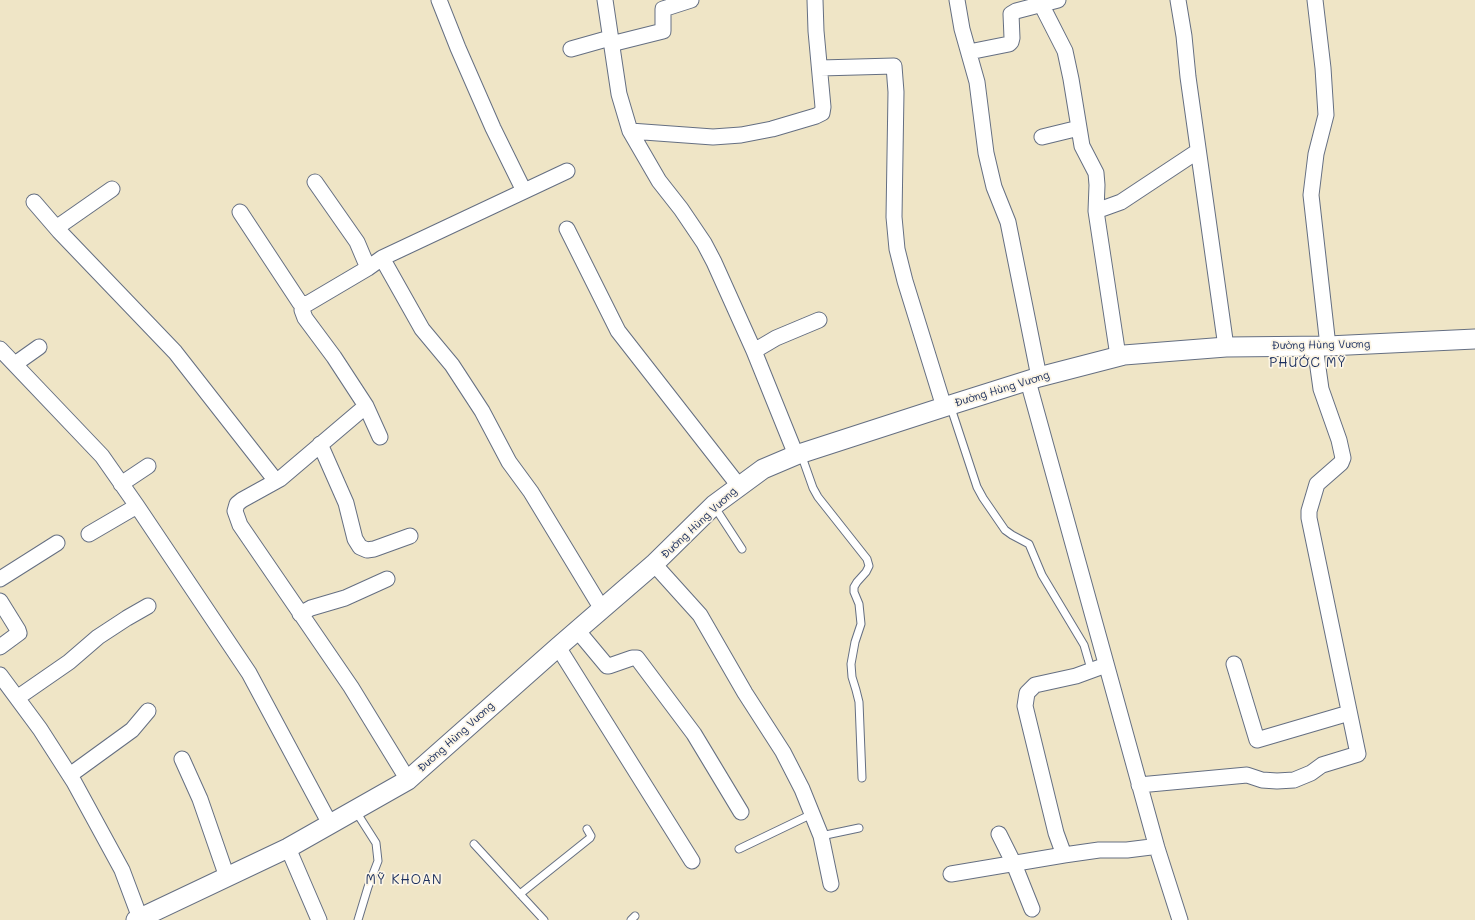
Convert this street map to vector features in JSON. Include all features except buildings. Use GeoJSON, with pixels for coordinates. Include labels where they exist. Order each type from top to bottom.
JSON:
{"type":"FeatureCollection","features":[{"type":"Feature","properties":{"kind":"street"},"geometry":{"type":"LineString","coordinates":[[439,0],[489,120],[524,192]]}},
{"type":"Feature","properties":{"kind":"street"},"geometry":{"type":"LineString","coordinates":[[605,0],[619,94],[630,131],[659,181],[681,209],[704,243],[754,351],[798,454]]}},
{"type":"Feature","properties":{"kind":"street"},"geometry":{"type":"LineString","coordinates":[[572,48],[663,31],[662,5],[691,0]]}},
{"type":"Feature","properties":{"kind":"street"},"geometry":{"type":"LineString","coordinates":[[630,131],[713,137],[741,135],[772,129],[822,113],[823,107],[815,0]]}},
{"type":"Feature","properties":{"kind":"street"},"geometry":{"type":"LineString","coordinates":[[957,0],[962,29],[977,82],[986,152],[994,187],[1008,222],[1034,379],[1106,665],[1156,848],[1180,920]]}},
{"type":"Feature","properties":{"kind":"street"},"geometry":{"type":"LineString","coordinates":[[969,52],[1009,44],[1012,38],[1011,14],[1040,2],[1058,0]]}},
{"type":"Feature","properties":{"kind":"street"},"geometry":{"type":"LineString","coordinates":[[1178,0],[1226,347]]}},
{"type":"Feature","properties":{"kind":"street"},"geometry":{"type":"LineString","coordinates":[[1139,785],[1247,775],[1262,780],[1294,780],[1311,773],[1322,765],[1358,754],[1309,518],[1309,511],[1317,484],[1341,464],[1342,458],[1339,440],[1321,389],[1322,346],[1311,195],[1316,154],[1326,116],[1324,68],[1315,0]]}},
{"type":"Feature","properties":{"kind":"street"},"geometry":{"type":"LineString","coordinates":[[1040,2],[1065,51],[1082,146],[1096,173],[1096,211],[1118,356]]}},
{"type":"Feature","properties":{"kind":"street"},"geometry":{"type":"LineString","coordinates":[[820,68],[891,65],[895,68],[894,217],[897,249],[905,281],[947,406]]}},
{"type":"Feature","properties":{"kind":"street"},"geometry":{"type":"LineString","coordinates":[[1042,137],[1079,128]]}},
{"type":"Feature","properties":{"kind":"street"},"geometry":{"type":"LineString","coordinates":[[1096,211],[1121,202],[1198,151]]}},
{"type":"Feature","properties":{"kind":"street"},"geometry":{"type":"LineString","coordinates":[[240,212],[300,303],[307,304],[368,268],[382,258],[567,171]]}},
{"type":"Feature","properties":{"kind":"street"},"geometry":{"type":"LineString","coordinates":[[316,182],[357,242],[368,268]]}},
{"type":"Feature","properties":{"kind":"street"},"geometry":{"type":"LineString","coordinates":[[58,228],[112,189]]}},
{"type":"Feature","properties":{"kind":"street"},"geometry":{"type":"LineString","coordinates":[[34,202],[58,228],[59,231],[175,352],[276,481]]}},
{"type":"Feature","properties":{"kind":"street"},"geometry":{"type":"LineString","coordinates":[[567,229],[618,332],[739,486]]}},
{"type":"Feature","properties":{"kind":"street"},"geometry":{"type":"LineString","coordinates":[[382,258],[422,328],[452,365],[482,411],[509,462],[531,492],[602,609]]}},
{"type":"Feature","properties":{"kind":"street"},"geometry":{"type":"LineString","coordinates":[[303,304],[302,310],[305,318],[334,357],[366,406],[380,437]]}},
{"type":"Feature","properties":{"kind":"street"},"geometry":{"type":"LineString","coordinates":[[754,351],[776,338],[819,320]]}},
{"type":"Feature","properties":{"kind":"street","name":"Đường Hùng Vương"},"geometry":{"type":"LineString","coordinates":[[138,919],[288,848],[408,780],[577,630],[654,564],[714,506],[763,469],[798,454],[947,406],[1034,379],[1118,356],[1226,347],[1475,342]]}},
{"type":"Feature","properties":{"kind":"street"},"geometry":{"type":"LineString","coordinates":[[15,364],[38,347]]}},
{"type":"Feature","properties":{"kind":"street"},"geometry":{"type":"LineString","coordinates":[[1,352],[15,364],[102,456],[122,484],[250,674],[330,824]]}},
{"type":"Feature","properties":{"kind":"street"},"geometry":{"type":"LineString","coordinates":[[366,406],[280,479],[237,504],[235,511],[240,525],[351,687],[408,780]]}},
{"type":"Feature","properties":{"kind":"street"},"geometry":{"type":"LineString","coordinates":[[320,444],[346,503],[355,539],[360,547],[367,550],[374,549],[410,536]]}},
{"type":"Feature","properties":{"kind":"street"},"geometry":{"type":"LineString","coordinates":[[122,484],[148,466]]}},
{"type":"Feature","properties":{"kind":"street"},"geometry":{"type":"LineString","coordinates":[[89,534],[137,506]]}},
{"type":"Feature","properties":{"kind":"street"},"geometry":{"type":"LineString","coordinates":[[0,578],[57,543]]}},
{"type":"Feature","properties":{"kind":"street"},"geometry":{"type":"LineString","coordinates":[[654,564],[700,615],[745,693],[783,752],[802,789],[821,836],[831,884]]}},
{"type":"Feature","properties":{"kind":"street"},"geometry":{"type":"LineString","coordinates":[[300,614],[311,608],[345,598],[387,579]]}},
{"type":"Feature","properties":{"kind":"street"},"geometry":{"type":"LineString","coordinates":[[0,601],[19,634],[0,647]]}},
{"type":"Feature","properties":{"kind":"street"},"geometry":{"type":"LineString","coordinates":[[17,698],[69,662],[98,637],[148,606]]}},
{"type":"Feature","properties":{"kind":"street"},"geometry":{"type":"LineString","coordinates":[[577,630],[606,666],[632,658],[637,658],[694,734],[741,812]]}},
{"type":"Feature","properties":{"kind":"street"},"geometry":{"type":"LineString","coordinates":[[558,647],[692,861]]}},
{"type":"Feature","properties":{"kind":"street"},"geometry":{"type":"LineString","coordinates":[[1234,664],[1257,740],[1349,713]]}},
{"type":"Feature","properties":{"kind":"street"},"geometry":{"type":"LineString","coordinates":[[1064,855],[1056,833],[1025,706],[1027,693],[1035,685],[1076,676],[1091,669],[1106,665]]}},
{"type":"Feature","properties":{"kind":"street"},"geometry":{"type":"LineString","coordinates":[[0,675],[40,729],[70,775],[122,870],[138,919]]}},
{"type":"Feature","properties":{"kind":"street"},"geometry":{"type":"LineString","coordinates":[[70,775],[132,730],[148,711]]}},
{"type":"Feature","properties":{"kind":"street"},"geometry":{"type":"LineString","coordinates":[[182,759],[200,799],[227,877]]}},
{"type":"Feature","properties":{"kind":"street"},"geometry":{"type":"LineString","coordinates":[[999,834],[1014,864],[1032,909]]}},
{"type":"Feature","properties":{"kind":"street"},"geometry":{"type":"LineString","coordinates":[[288,848],[319,920]]}},
{"type":"Feature","properties":{"kind":"street"},"geometry":{"type":"LineString","coordinates":[[951,874],[1099,850],[1156,848]]}},
{"type":"Feature","properties":{"kind":"lane"},"geometry":{"type":"LineString","coordinates":[[947,406],[977,487],[983,498],[1005,530],[1029,544],[1045,580],[1084,645],[1091,669]]}},
{"type":"Feature","properties":{"kind":"lane"},"geometry":{"type":"LineString","coordinates":[[798,454],[818,497],[867,559],[869,566],[854,587],[859,604],[861,624],[855,642],[851,664],[852,677],[859,702],[862,778]]}},
{"type":"Feature","properties":{"kind":"lane"},"geometry":{"type":"LineString","coordinates":[[714,506],[742,549]]}},
{"type":"Feature","properties":{"kind":"lane"},"geometry":{"type":"LineString","coordinates":[[355,810],[376,843],[378,861],[358,920]]}},
{"type":"Feature","properties":{"kind":"lane"},"geometry":{"type":"LineString","coordinates":[[739,849],[812,814]]}},
{"type":"Feature","properties":{"kind":"lane"},"geometry":{"type":"LineString","coordinates":[[821,836],[859,828]]}},
{"type":"Feature","properties":{"kind":"lane"},"geometry":{"type":"LineString","coordinates":[[520,894],[590,838],[591,836],[587,829]]}},
{"type":"Feature","properties":{"kind":"lane"},"geometry":{"type":"LineString","coordinates":[[474,844],[544,920]]}},
{"type":"Feature","properties":{"kind":"district","name":"PHƯỚC MỸ"},"geometry":{"type":"Point","coordinates":[1308,363]}},
{"type":"Feature","properties":{"kind":"district","name":"MỸ KHOAN"},"geometry":{"type":"Point","coordinates":[404,880]}}]}
